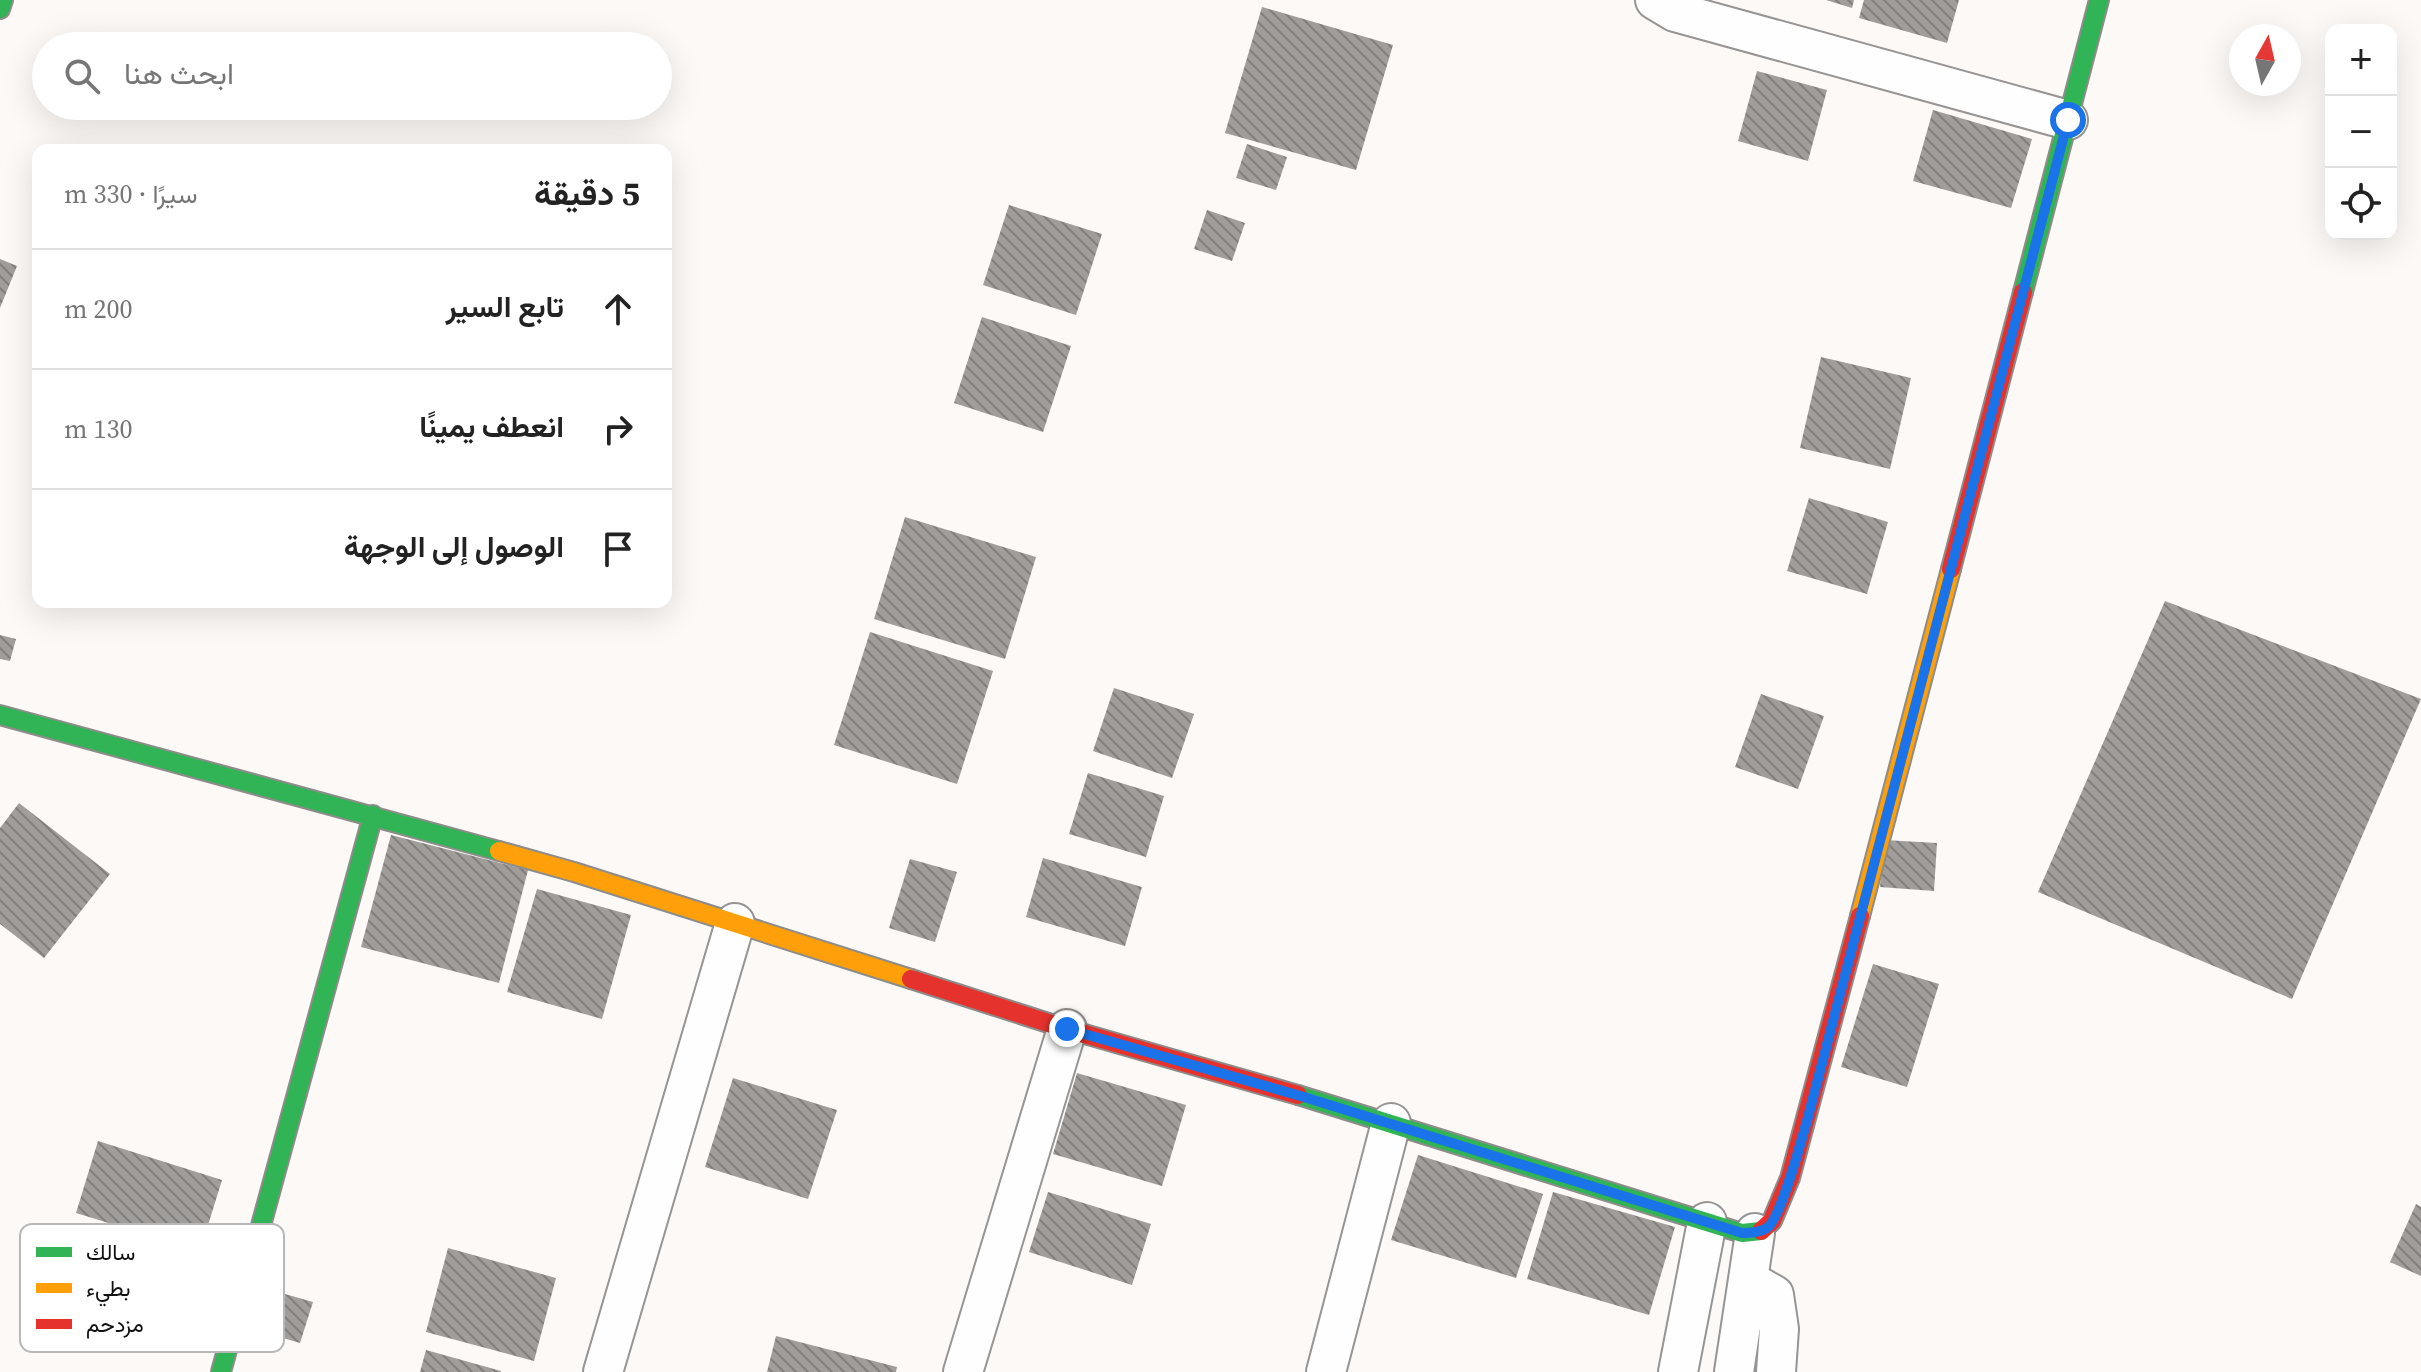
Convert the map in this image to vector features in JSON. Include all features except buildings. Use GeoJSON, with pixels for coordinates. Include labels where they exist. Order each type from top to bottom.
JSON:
{"type":"FeatureCollection","features":[{"type":"Feature","properties":{"kind":"street"},"geometry":{"type":"LineString","coordinates":[[0,9],[3,0]]}},
{"type":"Feature","properties":{"kind":"street"},"geometry":{"type":"LineString","coordinates":[[1655,0],[1675,12],[2068,120]]}},
{"type":"Feature","properties":{"kind":"street"},"geometry":{"type":"LineString","coordinates":[[0,715],[574,872],[1067,1029],[1391,1123],[1742,1233],[1755,1233],[1769,1227],[1778,1211],[1807,1121],[2099,0]]}},
{"type":"Feature","properties":{"kind":"street"},"geometry":{"type":"LineString","coordinates":[[261,1224],[373,815]]}},
{"type":"Feature","properties":{"kind":"street"},"geometry":{"type":"LineString","coordinates":[[603,1372],[735,923]]}},
{"type":"Feature","properties":{"kind":"street"},"geometry":{"type":"LineString","coordinates":[[963,1372],[1067,1029]]}},
{"type":"Feature","properties":{"kind":"street"},"geometry":{"type":"LineString","coordinates":[[1326,1372],[1391,1123]]}},
{"type":"Feature","properties":{"kind":"street"},"geometry":{"type":"LineString","coordinates":[[1678,1372],[1707,1222]]}},
{"type":"Feature","properties":{"kind":"street"},"geometry":{"type":"LineString","coordinates":[[1734,1372],[1755,1233]]}},
{"type":"Feature","properties":{"kind":"street"},"geometry":{"type":"LineString","coordinates":[[1748,1280],[1774,1295],[1779,1329],[1776,1372]]}},
{"type":"Feature","properties":{"kind":"street"},"geometry":{"type":"LineString","coordinates":[[221,1372],[226,1352]]}},
{"type":"Feature","properties":{"kind":"traffic: fast"},"geometry":{"type":"LineString","coordinates":[[0,9],[3,0]]}},
{"type":"Feature","properties":{"kind":"traffic: fast"},"geometry":{"type":"LineString","coordinates":[[2023,292],[2099,0]]}},
{"type":"Feature","properties":{"kind":"traffic: fast"},"geometry":{"type":"LineString","coordinates":[[0,715],[499,851]]}},
{"type":"Feature","properties":{"kind":"traffic: fast"},"geometry":{"type":"LineString","coordinates":[[261,1224],[373,815]]}},
{"type":"Feature","properties":{"kind":"traffic: fast"},"geometry":{"type":"LineString","coordinates":[[1298,1095],[1742,1233],[1761,1231]]}},
{"type":"Feature","properties":{"kind":"traffic: fast"},"geometry":{"type":"LineString","coordinates":[[221,1372],[226,1352]]}},
{"type":"Feature","properties":{"kind":"traffic: slow"},"geometry":{"type":"LineString","coordinates":[[1860,916],[1951,569]]}},
{"type":"Feature","properties":{"kind":"traffic: slow"},"geometry":{"type":"LineString","coordinates":[[499,851],[911,979]]}},
{"type":"Feature","properties":{"kind":"traffic: jam"},"geometry":{"type":"LineString","coordinates":[[1951,569],[2023,292]]}},
{"type":"Feature","properties":{"kind":"traffic: jam"},"geometry":{"type":"LineString","coordinates":[[1761,1231],[1772,1221],[1790,1178],[1860,916]]}},
{"type":"Feature","properties":{"kind":"traffic: jam"},"geometry":{"type":"LineString","coordinates":[[911,979],[1067,1029],[1298,1095]]}},
{"type":"Feature","properties":{"kind":"route"},"geometry":{"type":"LineString","coordinates":[[1067,1029],[1304,1097],[1742,1233],[1755,1233],[1769,1227],[1778,1211],[1807,1121],[2068,120]]}}]}
